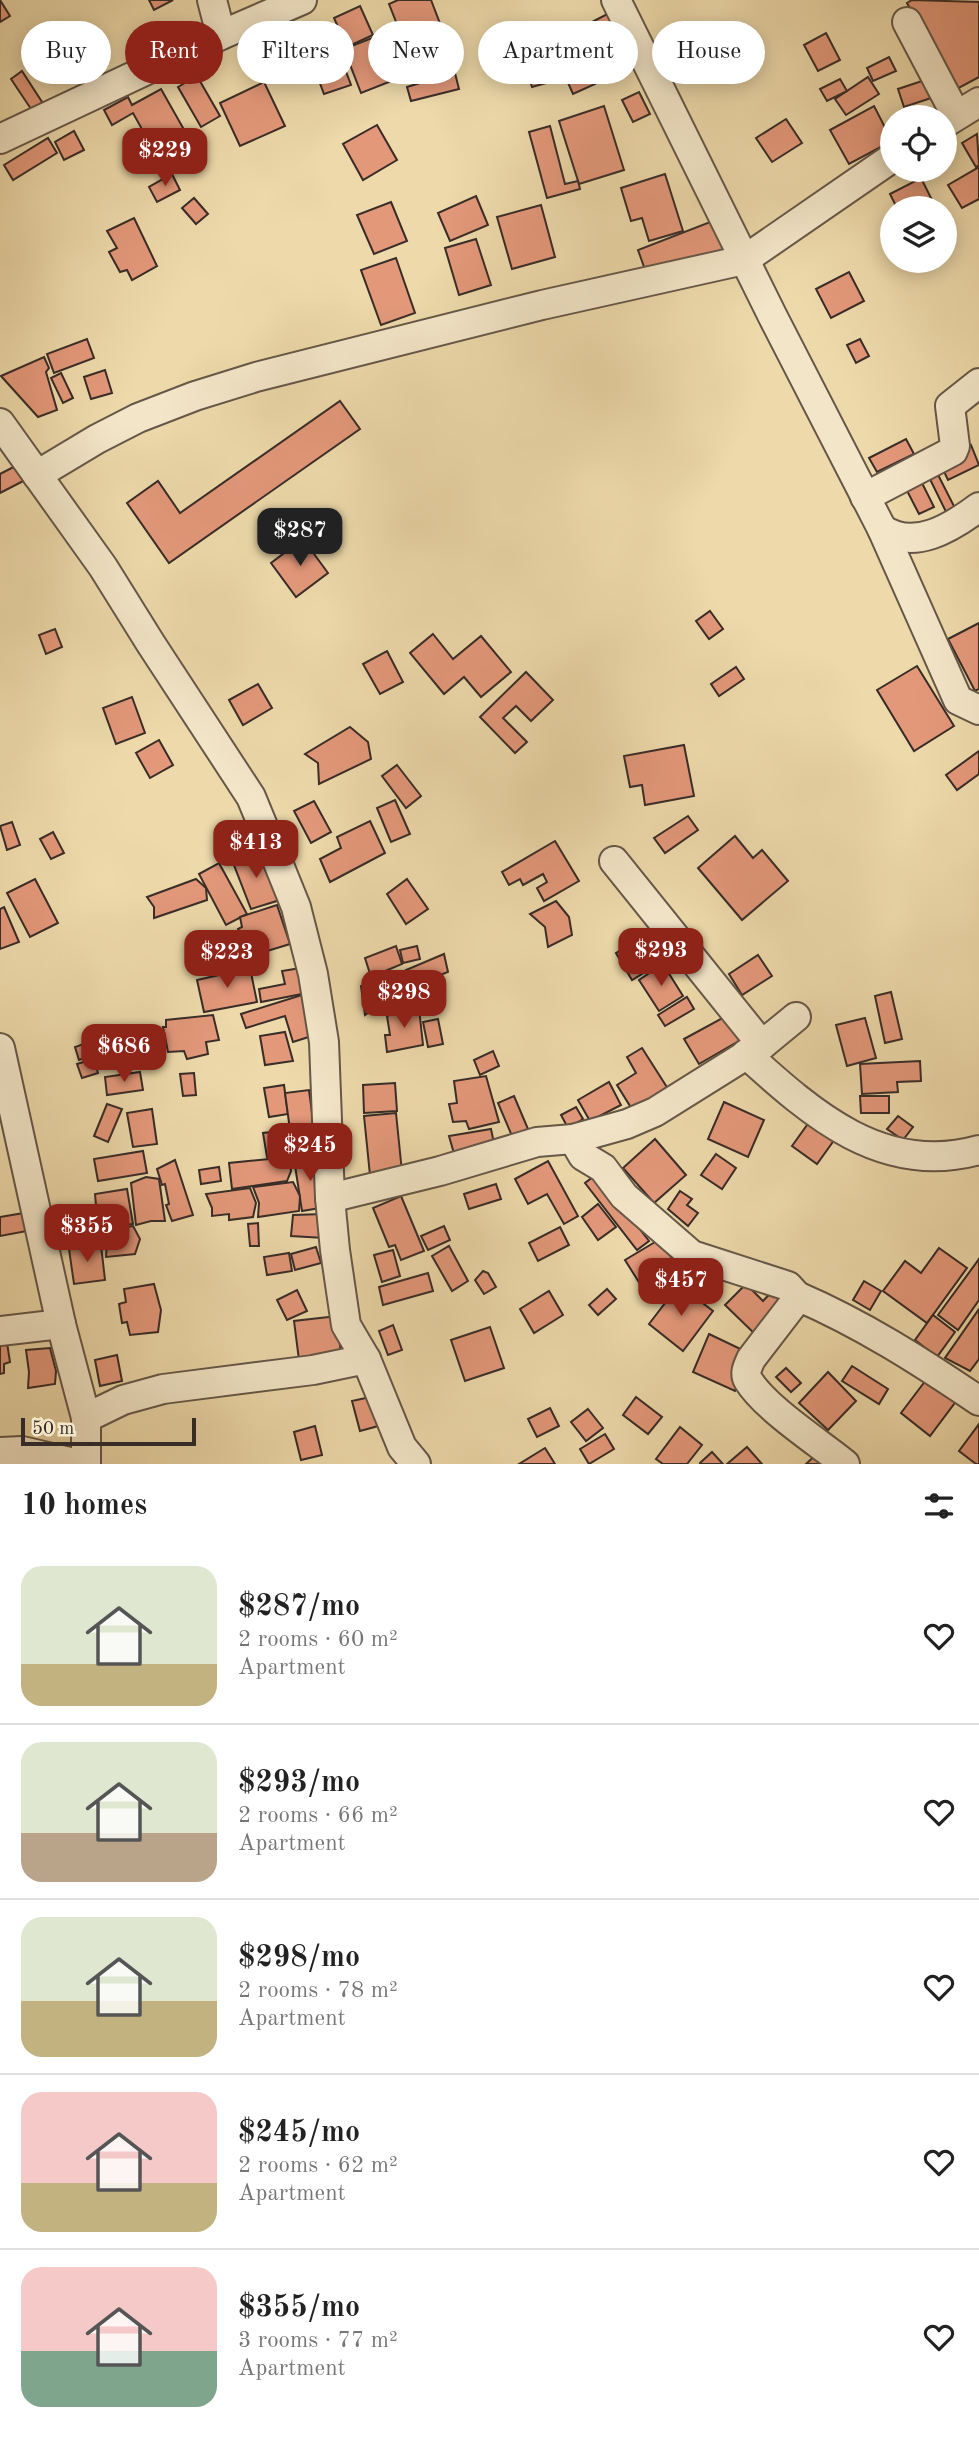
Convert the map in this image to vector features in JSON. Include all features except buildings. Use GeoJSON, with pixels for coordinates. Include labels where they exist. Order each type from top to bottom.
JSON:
{"type":"FeatureCollection","features":[{"type":"Feature","properties":{"kind":"street"},"geometry":{"type":"LineString","coordinates":[[212,0],[217,21]]}},
{"type":"Feature","properties":{"kind":"street"},"geometry":{"type":"LineString","coordinates":[[223,34],[303,0]]}},
{"type":"Feature","properties":{"kind":"street"},"geometry":{"type":"LineString","coordinates":[[617,0],[744,260],[881,529],[958,700],[979,710]]}},
{"type":"Feature","properties":{"kind":"street"},"geometry":{"type":"LineString","coordinates":[[907,22],[960,113]]}},
{"type":"Feature","properties":{"kind":"street"},"geometry":{"type":"LineString","coordinates":[[0,139],[125,80]]}},
{"type":"Feature","properties":{"kind":"street"},"geometry":{"type":"LineString","coordinates":[[37,475],[138,418],[256,377],[542,305],[744,260],[880,167]]}},
{"type":"Feature","properties":{"kind":"street"},"geometry":{"type":"LineString","coordinates":[[865,497],[953,451],[955,446],[950,405],[979,383]]}},
{"type":"Feature","properties":{"kind":"street"},"geometry":{"type":"LineString","coordinates":[[0,423],[103,567],[150,644],[251,797],[296,907],[313,974],[324,1042],[330,1198],[346,1325],[366,1359],[402,1447],[416,1464]]}},
{"type":"Feature","properties":{"kind":"street"},"geometry":{"type":"LineString","coordinates":[[881,529],[893,537],[909,540],[947,530],[979,507]]}},
{"type":"Feature","properties":{"kind":"street"},"geometry":{"type":"LineString","coordinates":[[614,862],[754,1049],[794,1097],[845,1134],[890,1150],[929,1157],[979,1150]]}},
{"type":"Feature","properties":{"kind":"street"},"geometry":{"type":"LineString","coordinates":[[330,1198],[440,1171],[537,1142],[573,1139],[609,1130],[655,1112],[754,1049],[796,1017]]}},
{"type":"Feature","properties":{"kind":"street"},"geometry":{"type":"LineString","coordinates":[[0,1048],[61,1324],[86,1418],[86,1464]]}},
{"type":"Feature","properties":{"kind":"street"},"geometry":{"type":"LineString","coordinates":[[573,1139],[583,1156],[603,1168],[624,1196],[692,1255],[788,1286],[797,1296],[841,1314],[913,1355],[979,1401]]}},
{"type":"Feature","properties":{"kind":"street"},"geometry":{"type":"LineString","coordinates":[[797,1296],[751,1359],[746,1369],[747,1378],[770,1405],[845,1464]]}},
{"type":"Feature","properties":{"kind":"street"},"geometry":{"type":"LineString","coordinates":[[0,1331],[61,1324]]}},
{"type":"Feature","properties":{"kind":"street"},"geometry":{"type":"LineString","coordinates":[[86,1418],[123,1400],[163,1389],[313,1370],[366,1359]]}},
{"type":"Feature","properties":{"kind":"street"},"geometry":{"type":"LineString","coordinates":[[0,1452],[23,1451],[78,1464]]}}]}
